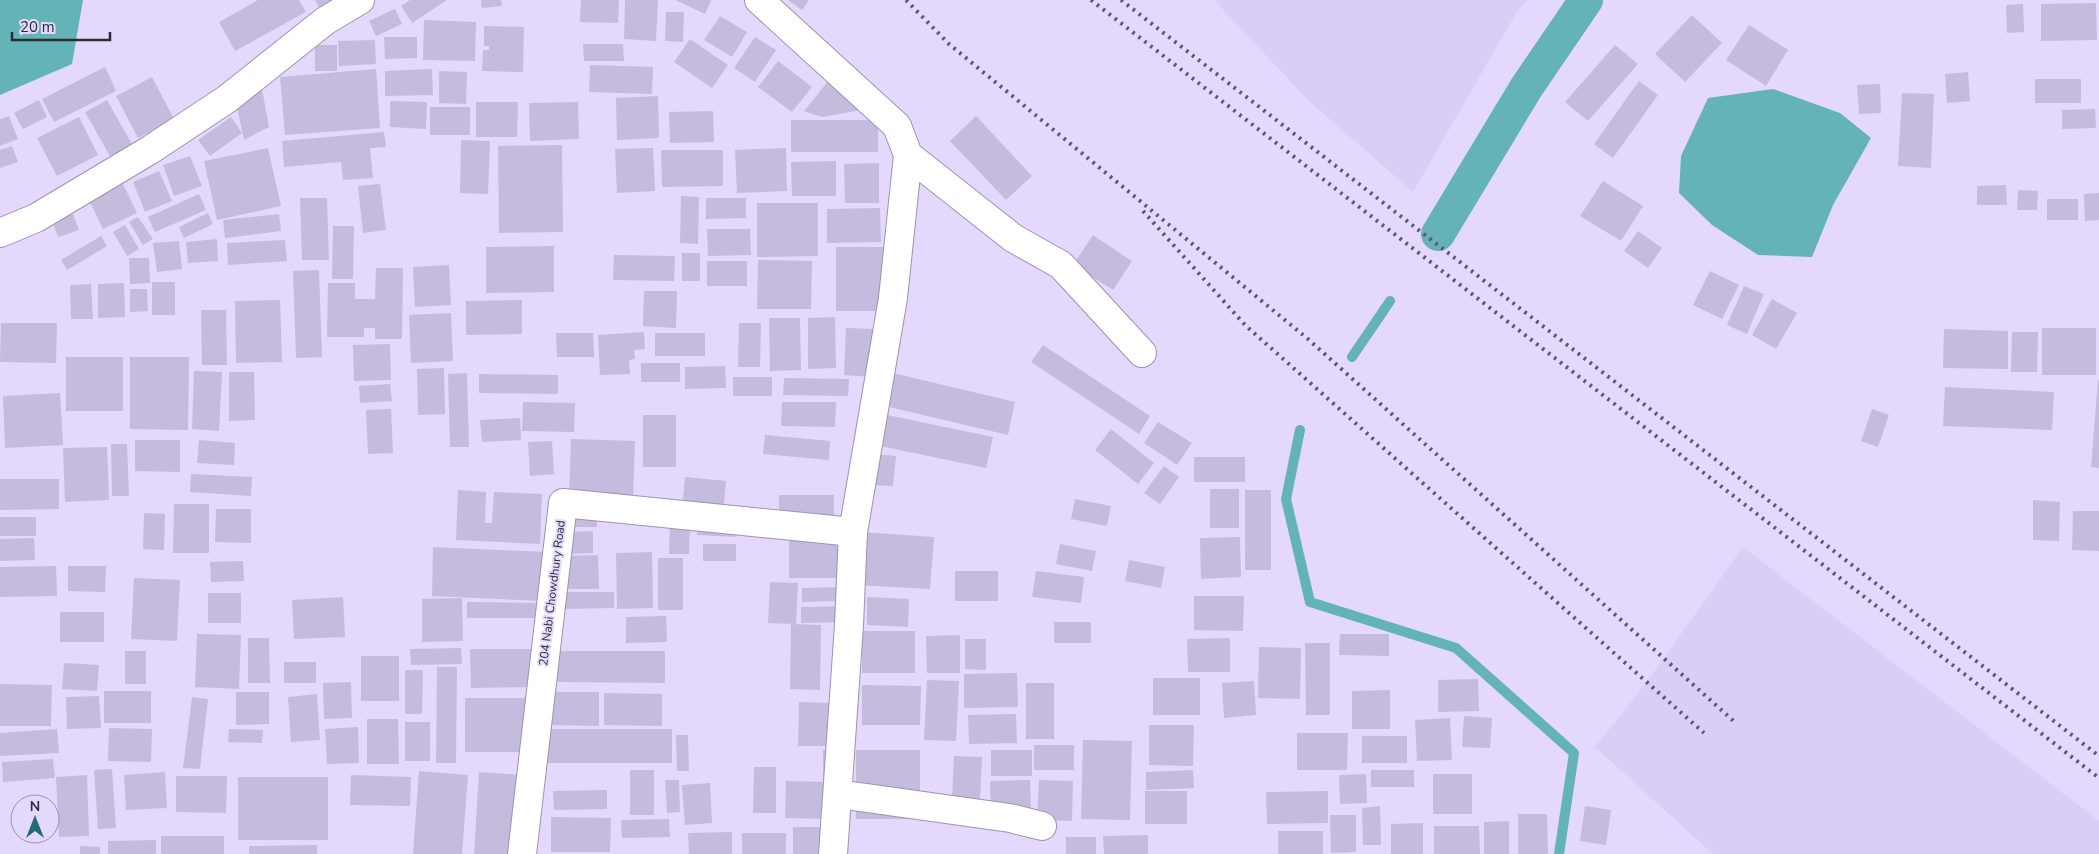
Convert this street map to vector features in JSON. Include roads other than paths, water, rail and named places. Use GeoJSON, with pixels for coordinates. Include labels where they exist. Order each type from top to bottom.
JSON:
{"type":"FeatureCollection","features":[{"type":"Feature","properties":{"kind":"street"},"geometry":{"type":"LineString","coordinates":[[0,234],[36,218],[150,150],[227,99],[325,21],[360,0]]}},
{"type":"Feature","properties":{"kind":"street"},"geometry":{"type":"LineString","coordinates":[[759,0],[897,126],[908,155],[893,298],[853,532],[834,854]]}},
{"type":"Feature","properties":{"kind":"street"},"geometry":{"type":"LineString","coordinates":[[908,155],[1013,238],[1061,264],[1142,353]]}},
{"type":"Feature","properties":{"kind":"street","name":"204 Nabi Chowdhury Road"},"geometry":{"type":"LineString","coordinates":[[522,854],[563,503],[853,532]]}},
{"type":"Feature","properties":{"kind":"street"},"geometry":{"type":"LineString","coordinates":[[838,794],[1010,818],[1042,826]]}},
{"type":"Feature","properties":{"kind":"waterway"},"geometry":{"type":"LineString","coordinates":[[1438,234],[1526,88],[1586,0]]}},
{"type":"Feature","properties":{"kind":"waterway"},"geometry":{"type":"LineString","coordinates":[[1352,357],[1390,301]]}},
{"type":"Feature","properties":{"kind":"waterway"},"geometry":{"type":"LineString","coordinates":[[1300,430],[1286,499],[1310,602],[1456,648],[1574,753],[1559,854]]}},
{"type":"Feature","properties":{"kind":"railway"},"geometry":{"type":"LineString","coordinates":[[906,0],[949,44],[1308,339],[1737,724]]}},
{"type":"Feature","properties":{"kind":"railway"},"geometry":{"type":"LineString","coordinates":[[1091,0],[2099,778]]}},
{"type":"Feature","properties":{"kind":"railway"},"geometry":{"type":"LineString","coordinates":[[1121,0],[2099,756]]}},
{"type":"Feature","properties":{"kind":"railway"},"geometry":{"type":"LineString","coordinates":[[1143,211],[1245,325],[1704,733]]}}]}
